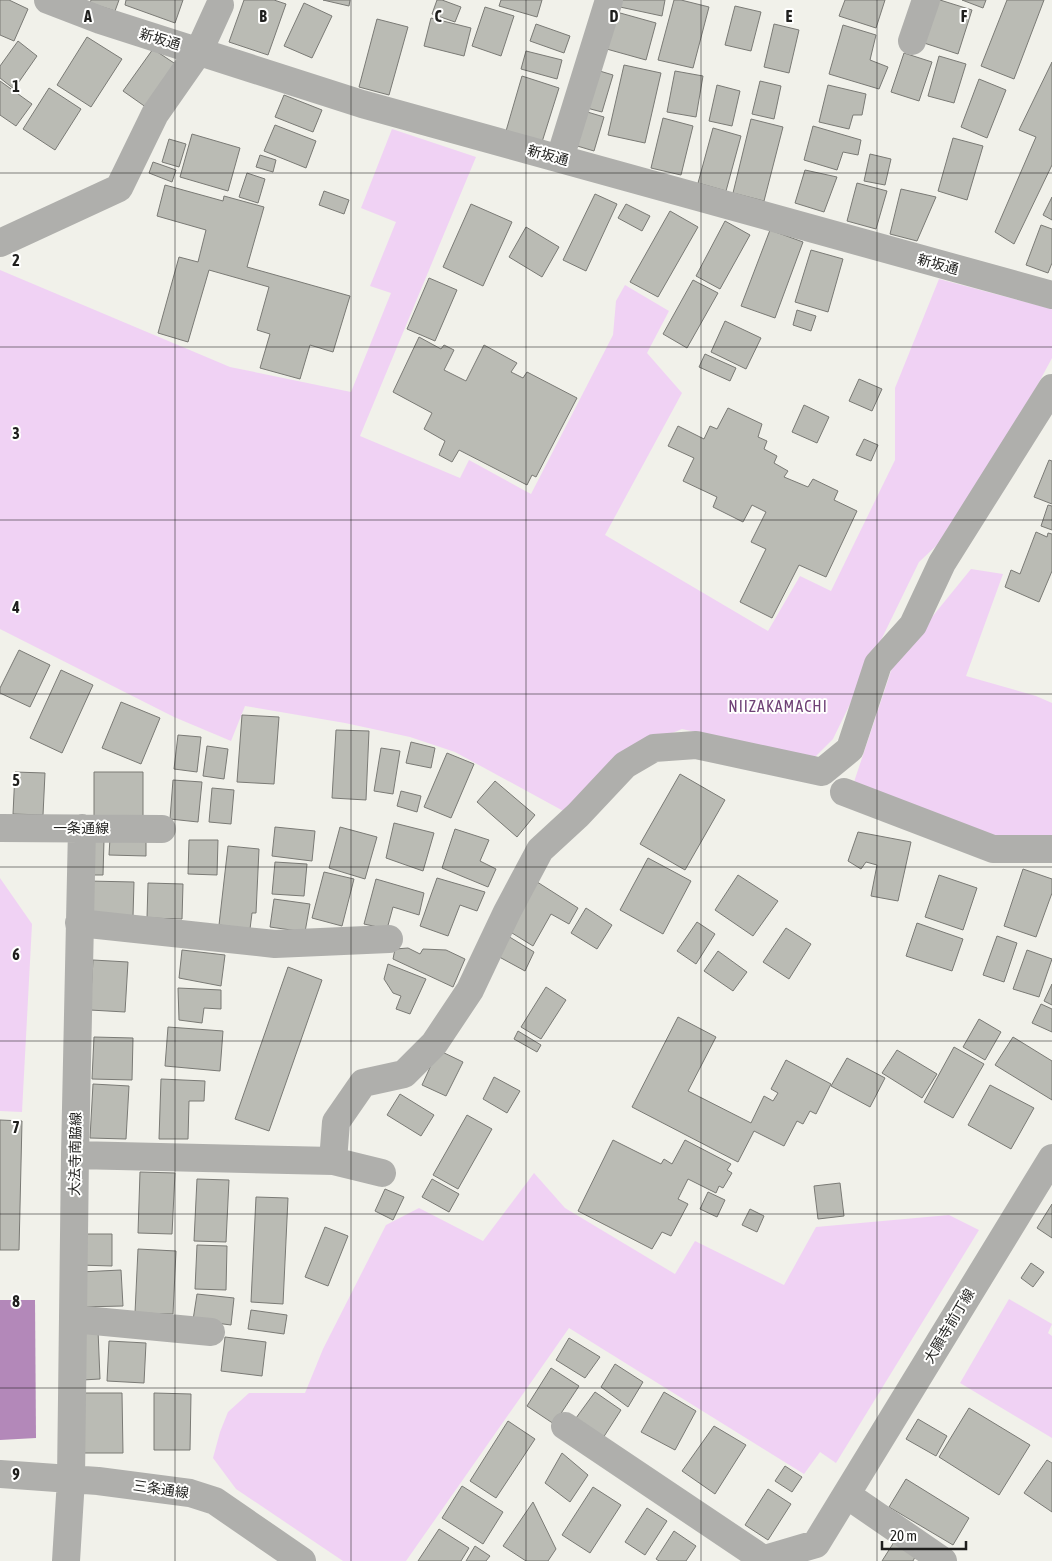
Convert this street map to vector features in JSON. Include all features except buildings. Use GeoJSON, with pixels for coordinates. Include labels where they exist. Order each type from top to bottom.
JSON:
{"type":"FeatureCollection","features":[{"type":"Feature","properties":{"kind":"street","name":"新坂通"},"geometry":{"type":"LineString","coordinates":[[48,0],[100,20],[362,104],[1052,295]]}},
{"type":"Feature","properties":{"kind":"street"},"geometry":{"type":"LineString","coordinates":[[560,158],[609,0]]}},
{"type":"Feature","properties":{"kind":"street"},"geometry":{"type":"LineString","coordinates":[[912,41],[926,0]]}},
{"type":"Feature","properties":{"kind":"street"},"geometry":{"type":"LineString","coordinates":[[0,243],[119,188],[155,114],[199,51],[220,4]]}},
{"type":"Feature","properties":{"kind":"street"},"geometry":{"type":"LineString","coordinates":[[333,1161],[336,1122],[363,1083],[404,1074],[434,1044],[470,990],[507,912],[540,850],[578,815],[625,765],[654,748],[696,745],[822,772],[850,749],[878,664],[913,625],[942,563],[1052,388]]}},
{"type":"Feature","properties":{"kind":"street"},"geometry":{"type":"LineString","coordinates":[[844,792],[993,849],[1052,849]]}},
{"type":"Feature","properties":{"kind":"street","name":"一条通線"},"geometry":{"type":"LineString","coordinates":[[0,828],[162,829]]}},
{"type":"Feature","properties":{"kind":"street","name":"大法寺南脇線"},"geometry":{"type":"LineString","coordinates":[[66,1561],[71,1480],[82,828]]}},
{"type":"Feature","properties":{"kind":"street"},"geometry":{"type":"LineString","coordinates":[[79,923],[275,944],[389,939]]}},
{"type":"Feature","properties":{"kind":"street"},"geometry":{"type":"LineString","coordinates":[[75,1155],[333,1161],[382,1173]]}},
{"type":"Feature","properties":{"kind":"street","name":"大願寺前丁線"},"geometry":{"type":"LineString","coordinates":[[847,1496],[1052,1158]]}},
{"type":"Feature","properties":{"kind":"street"},"geometry":{"type":"LineString","coordinates":[[73,1319],[211,1332]]}},
{"type":"Feature","properties":{"kind":"street"},"geometry":{"type":"LineString","coordinates":[[565,1426],[761,1560],[816,1544],[847,1496],[943,1561]]}},
{"type":"Feature","properties":{"kind":"street","name":"三条通線"},"geometry":{"type":"LineString","coordinates":[[0,1474],[171,1489],[190,1493],[215,1501],[302,1561]]}},
{"type":"Feature","properties":{"kind":"shaded area"},"geometry":{"type":"Polygon","coordinates":[[[392,129],[476,157],[360,436],[460,478],[469,460],[531,494],[613,335],[616,301],[625,285],[669,311],[647,353],[682,393],[605,535],[768,631],[800,576],[831,591],[895,460],[895,388],[939,279],[1052,309],[1052,358],[966,518],[919,562],[833,739],[814,758],[682,729],[631,750],[567,813],[455,752],[410,737],[345,723],[245,706],[231,741],[174,717],[0,629],[0,270],[230,367],[351,392],[391,293],[370,286],[396,222],[361,208],[392,129]]]}},
{"type":"Feature","properties":{"kind":"shaded area"},"geometry":{"type":"Polygon","coordinates":[[[971,569],[1003,574],[966,676],[1036,696],[1052,703],[1052,841],[1001,840],[852,788],[893,665],[971,569]]]}},
{"type":"Feature","properties":{"kind":"shaded area"},"geometry":{"type":"Polygon","coordinates":[[[0,878],[32,924],[22,1112],[0,1111],[0,878]]]}},
{"type":"Feature","properties":{"kind":"shaded area"},"geometry":{"type":"Polygon","coordinates":[[[534,1173],[565,1208],[675,1274],[695,1241],[784,1285],[816,1227],[949,1215],[979,1230],[836,1463],[820,1452],[804,1474],[569,1328],[406,1561],[343,1561],[236,1489],[213,1458],[228,1412],[249,1393],[305,1393],[323,1349],[386,1225],[419,1208],[483,1241],[534,1173]]]}},
{"type":"Feature","properties":{"kind":"shaded area"},"geometry":{"type":"Polygon","coordinates":[[[1009,1299],[1052,1324],[1048,1333],[1052,1336],[1052,1438],[960,1383],[1009,1299]]]}},
{"type":"Feature","properties":{"kind":"shaded area"},"geometry":{"type":"Polygon","coordinates":[[[0,1300],[35,1300],[36,1438],[0,1440],[0,1300]]]}},
{"type":"Feature","properties":{"kind":"district","name":"NIIZAKAMACHI"},"geometry":{"type":"Point","coordinates":[778,706]}}]}
